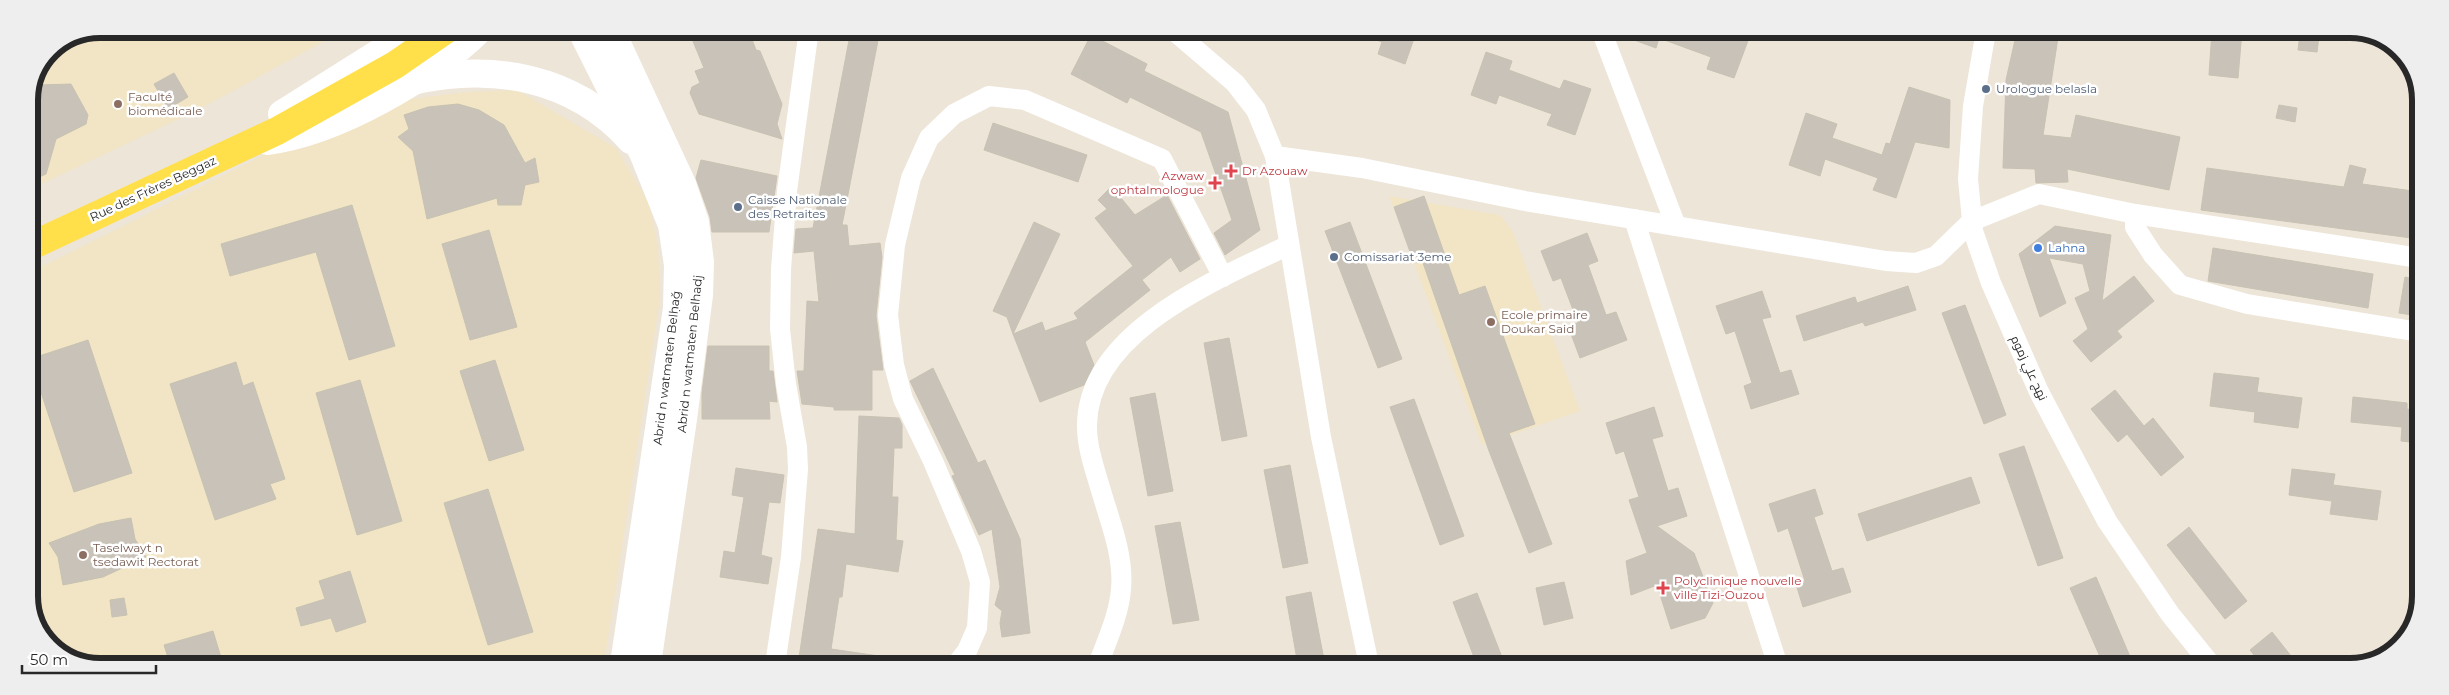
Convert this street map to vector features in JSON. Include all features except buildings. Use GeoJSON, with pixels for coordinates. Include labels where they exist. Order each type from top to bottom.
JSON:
{"type":"FeatureCollection","features":[{"type":"Feature","properties":{"kind":"main road"},"geometry":{"type":"LineString","coordinates":[[253,143],[266,127],[282,114],[405,37]]}},
{"type":"Feature","properties":{"kind":"main road","name":"Rue des Frères Beggaz"},"geometry":{"type":"LineString","coordinates":[[37,243],[277,131],[394,65],[435,37]]}},
{"type":"Feature","properties":{"kind":"main road"},"geometry":{"type":"LineString","coordinates":[[253,143],[289,137],[338,120],[374,104],[412,81],[448,56],[471,37]]}},
{"type":"Feature","properties":{"kind":"main road","name":"Abrid n watmaten Belḥaǧ"},"geometry":{"type":"LineString","coordinates":[[585,37],[644,155],[672,224],[678,265],[677,308],[625,658]]}},
{"type":"Feature","properties":{"kind":"main road","name":"Abrid n watmaten Belhadj"},"geometry":{"type":"LineString","coordinates":[[613,37],[627,70],[682,184],[695,222],[700,262],[699,295],[683,419],[648,658]]}},
{"type":"Feature","properties":{"kind":"main road"},"geometry":{"type":"LineString","coordinates":[[621,37],[627,70]]}},
{"type":"Feature","properties":{"kind":"main road"},"geometry":{"type":"LineString","coordinates":[[412,81],[468,72],[497,73],[544,84],[579,99],[603,115],[625,134],[644,155]]}},
{"type":"Feature","properties":{"kind":"street"},"geometry":{"type":"LineString","coordinates":[[776,658],[791,557],[798,469],[797,447],[786,384],[780,329],[781,269],[787,190],[808,37]]}},
{"type":"Feature","properties":{"kind":"street"},"geometry":{"type":"LineString","coordinates":[[1181,37],[1235,83],[1256,110],[1274,156],[1321,437],[1368,658]]}},
{"type":"Feature","properties":{"kind":"street"},"geometry":{"type":"LineString","coordinates":[[1604,37],[1676,226]]}},
{"type":"Feature","properties":{"kind":"street","name":"نهج علي زموم"},"geometry":{"type":"LineString","coordinates":[[1985,37],[1973,106],[1968,179],[1973,231],[1991,283],[2035,383],[2106,521],[2170,614],[2206,658]]}},
{"type":"Feature","properties":{"kind":"street"},"geometry":{"type":"LineString","coordinates":[[962,658],[967,651],[977,628],[980,582],[971,552],[933,461],[902,399],[894,365],[888,315],[895,245],[911,178],[929,138],[954,114],[989,96],[1025,100],[1162,159],[1223,277]]}},
{"type":"Feature","properties":{"kind":"street"},"geometry":{"type":"LineString","coordinates":[[1274,156],[1362,168],[1514,199],[1886,261],[1916,264],[1936,256],[1972,221],[2039,194],[2135,214],[2411,257]]}},
{"type":"Feature","properties":{"kind":"street"},"geometry":{"type":"LineString","coordinates":[[2135,214],[2135,227],[2153,255],[2180,285],[2247,304],[2411,331]]}},
{"type":"Feature","properties":{"kind":"street"},"geometry":{"type":"LineString","coordinates":[[1634,219],[1775,658]]}},
{"type":"Feature","properties":{"kind":"street"},"geometry":{"type":"LineString","coordinates":[[1100,658],[1119,605],[1121,572],[1120,555],[1095,468],[1087,428],[1092,395],[1108,363],[1135,332],[1197,289],[1290,245]]}},
{"type":"Feature","properties":{"kind":"shaded area","name":"Faculté biomédicale"},"geometry":{"type":"Polygon","coordinates":[[[100,37],[332,37],[198,110],[37,186],[37,100],[39,87],[48,65],[65,48],[76,42],[100,37]]]}},
{"type":"Feature","properties":{"kind":"shaded area"},"geometry":{"type":"Polygon","coordinates":[[[517,90],[616,148],[649,203],[658,246],[660,298],[605,658],[100,658],[76,653],[65,647],[50,633],[44,623],[38,600],[37,269],[264,155],[305,148],[403,100],[466,92],[517,90]]]}},
{"type":"Feature","properties":{"kind":"shaded area","name":"Ecole primaire Doukar Said"},"geometry":{"type":"Polygon","coordinates":[[[1389,196],[1500,215],[1513,232],[1580,411],[1482,445],[1389,196]]]}},
{"type":"Feature","properties":{"kind":"place","name":"Urologue belasla"},"geometry":{"type":"Point","coordinates":[1986,89]}},
{"type":"Feature","properties":{"kind":"place","name":"Faculté biomédicale"},"geometry":{"type":"Point","coordinates":[118,104]}},
{"type":"Feature","properties":{"kind":"place","name":"Dr Azouaw"},"geometry":{"type":"Point","coordinates":[1231,171]}},
{"type":"Feature","properties":{"kind":"place","name":"Azwaw ophtalmologue"},"geometry":{"type":"Point","coordinates":[1215,183]}},
{"type":"Feature","properties":{"kind":"place","name":"Caisse Nationale des Retraites"},"geometry":{"type":"Point","coordinates":[738,207]}},
{"type":"Feature","properties":{"kind":"place","name":"Lahna"},"geometry":{"type":"Point","coordinates":[2038,248]}},
{"type":"Feature","properties":{"kind":"place","name":"Comissariat 3eme"},"geometry":{"type":"Point","coordinates":[1334,257]}},
{"type":"Feature","properties":{"kind":"place","name":"Ecole primaire Doukar Said"},"geometry":{"type":"Point","coordinates":[1491,322]}},
{"type":"Feature","properties":{"kind":"place","name":"Taselwayt n tsedawit Rectorat"},"geometry":{"type":"Point","coordinates":[83,555]}},
{"type":"Feature","properties":{"kind":"place","name":"Polyclinique nouvelle ville Tizi-Ouzou"},"geometry":{"type":"Point","coordinates":[1663,588]}}]}
